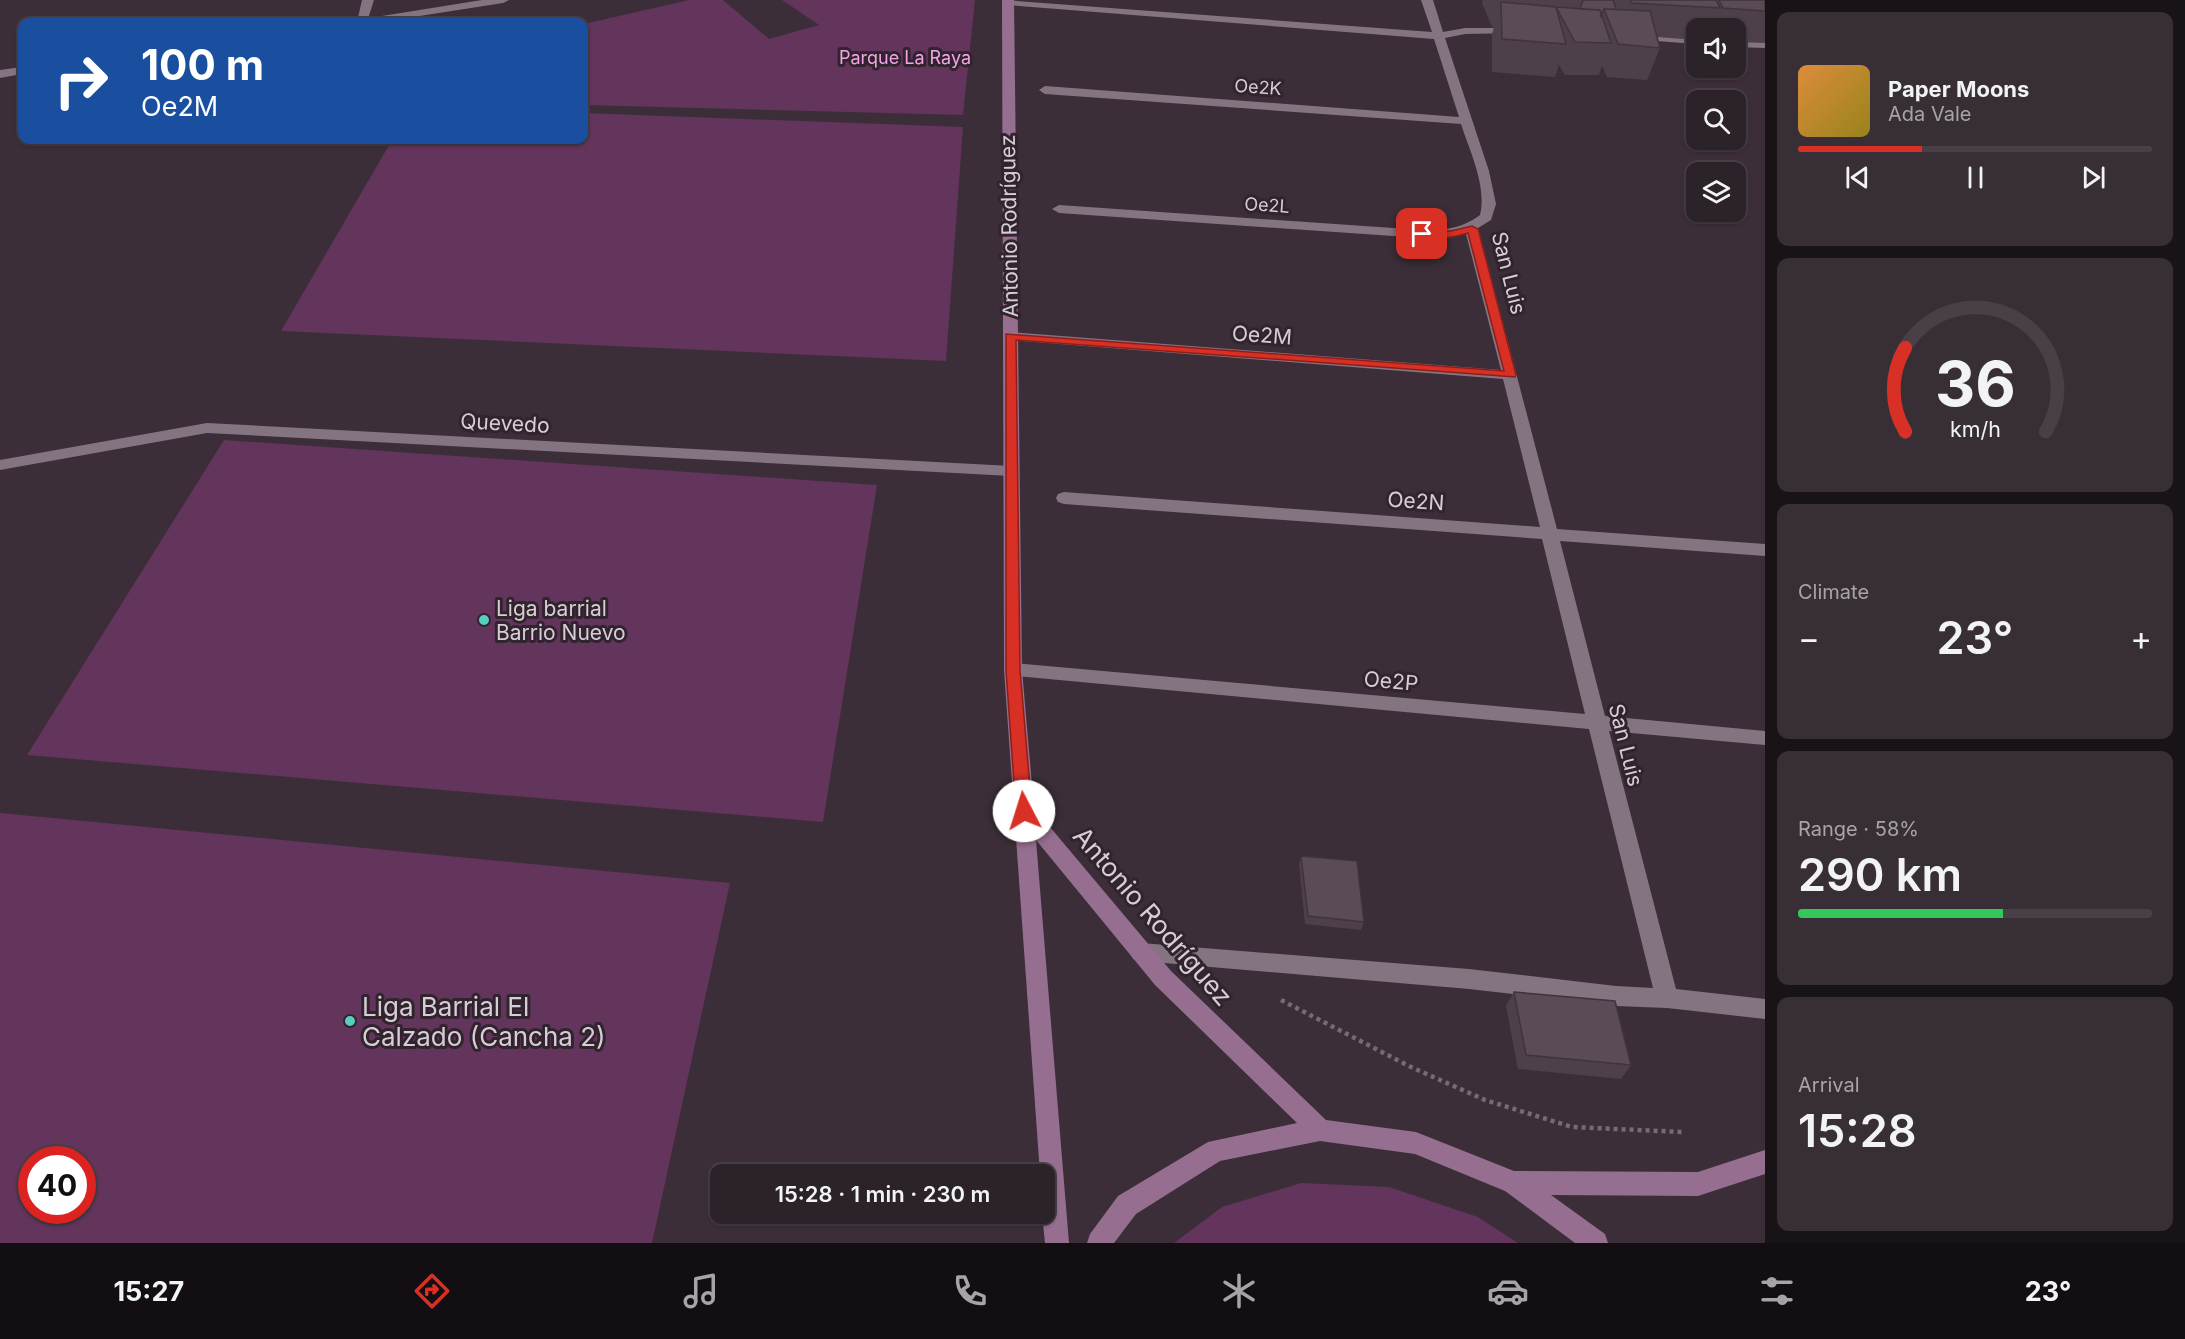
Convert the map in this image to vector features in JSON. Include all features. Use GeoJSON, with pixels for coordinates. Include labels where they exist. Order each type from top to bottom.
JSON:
{"type":"FeatureCollection","features":[{"type":"Feature","properties":{"kind":"street"},"geometry":{"type":"LineString","coordinates":[[364,18],[368,0]]}},
{"type":"Feature","properties":{"kind":"street"},"geometry":{"type":"LineString","coordinates":[[388,18],[503,0]]}},
{"type":"Feature","properties":{"kind":"street","name":"San Luis"},"geometry":{"type":"LineString","coordinates":[[1427,0],[1483,171],[1489,204],[1486,217],[1472,229],[1550,533],[1595,723],[1667,998]]}},
{"type":"Feature","properties":{"kind":"street"},"geometry":{"type":"LineString","coordinates":[[1008,1],[1439,36],[1491,29],[1532,31]]}},
{"type":"Feature","properties":{"kind":"street","name":"Antonio Rodríguez"},"geometry":{"type":"LineString","coordinates":[[1008,1],[1013,670],[1057,1243]]}},
{"type":"Feature","properties":{"kind":"street"},"geometry":{"type":"LineString","coordinates":[[1626,37],[1686,40]]}},
{"type":"Feature","properties":{"kind":"street"},"geometry":{"type":"LineString","coordinates":[[1746,44],[1765,45]]}},
{"type":"Feature","properties":{"kind":"street"},"geometry":{"type":"LineString","coordinates":[[0,74],[18,72]]}},
{"type":"Feature","properties":{"kind":"street","name":"Oe2K"},"geometry":{"type":"LineString","coordinates":[[1045,90],[1468,121]]}},
{"type":"Feature","properties":{"kind":"street","name":"Oe2L"},"geometry":{"type":"LineString","coordinates":[[1059,209],[1422,234],[1451,234],[1472,229]]}},
{"type":"Feature","properties":{"kind":"street","name":"Oe2M"},"geometry":{"type":"LineString","coordinates":[[1010,336],[1510,375]]}},
{"type":"Feature","properties":{"kind":"street","name":"Quevedo"},"geometry":{"type":"LineString","coordinates":[[0,465],[207,429],[1011,471]]}},
{"type":"Feature","properties":{"kind":"street","name":"Oe2N"},"geometry":{"type":"LineString","coordinates":[[1064,498],[1765,550]]}},
{"type":"Feature","properties":{"kind":"street","name":"Oe2P"},"geometry":{"type":"LineString","coordinates":[[1013,670],[1765,738]]}},
{"type":"Feature","properties":{"kind":"street","name":"Antonio Rodríguez"},"geometry":{"type":"LineString","coordinates":[[1024,811],[1163,978],[1320,1130]]}},
{"type":"Feature","properties":{"kind":"street"},"geometry":{"type":"LineString","coordinates":[[1141,952],[1470,979],[1616,996],[1667,998],[1765,1009]]}},
{"type":"Feature","properties":{"kind":"street"},"geometry":{"type":"LineString","coordinates":[[1099,1243],[1127,1205],[1216,1150],[1320,1130],[1416,1143],[1514,1183],[1596,1243]]}},
{"type":"Feature","properties":{"kind":"street"},"geometry":{"type":"LineString","coordinates":[[1514,1183],[1698,1184],[1765,1162]]}},
{"type":"Feature","properties":{"kind":"path"},"geometry":{"type":"LineString","coordinates":[[1276,998],[1411,1067],[1485,1100],[1572,1127],[1682,1132]]}},
{"type":"Feature","properties":{"kind":"green space","name":"Parque La Raya"},"geometry":{"type":"Polygon","coordinates":[[[689,0],[723,0],[769,39],[819,25],[782,0],[975,0],[963,115],[588,105],[588,23],[689,0]]]}},
{"type":"Feature","properties":{"kind":"green space"},"geometry":{"type":"Polygon","coordinates":[[[588,113],[963,127],[946,361],[281,331],[390,144],[588,144],[588,113]]]}},
{"type":"Feature","properties":{"kind":"green space","name":"Liga barrial Barrio Nuevo"},"geometry":{"type":"Polygon","coordinates":[[[224,440],[877,485],[823,822],[27,755],[224,440]]]}},
{"type":"Feature","properties":{"kind":"green space","name":"Liga Barrial El Calzado (Cancha 2)"},"geometry":{"type":"Polygon","coordinates":[[[0,813],[730,883],[652,1243],[0,1243],[0,813]]]}},
{"type":"Feature","properties":{"kind":"green space"},"geometry":{"type":"Polygon","coordinates":[[[1301,1183],[1389,1187],[1478,1217],[1518,1243],[1174,1243],[1222,1207],[1301,1183]]]}},
{"type":"Feature","properties":{"kind":"building"},"geometry":{"type":"Polygon","coordinates":[[[1583,0],[1613,0],[1616,9],[1604,9],[1601,16],[1600,10],[1580,9],[1583,0]]]}},
{"type":"Feature","properties":{"kind":"building"},"geometry":{"type":"Polygon","coordinates":[[[1630,0],[1716,0],[1720,8],[1631,3],[1630,0]]]}},
{"type":"Feature","properties":{"kind":"building"},"geometry":{"type":"Polygon","coordinates":[[[1719,0],[1765,0],[1765,11],[1723,8],[1719,0]]]}},
{"type":"Feature","properties":{"kind":"building"},"geometry":{"type":"Polygon","coordinates":[[[1501,2],[1556,7],[1566,44],[1502,39],[1501,2]]]}},
{"type":"Feature","properties":{"kind":"building"},"geometry":{"type":"Polygon","coordinates":[[[1556,7],[1600,10],[1611,43],[1575,42],[1556,7]]]}},
{"type":"Feature","properties":{"kind":"building"},"geometry":{"type":"Polygon","coordinates":[[[1604,9],[1650,11],[1660,48],[1618,44],[1604,9]]]}},
{"type":"Feature","properties":{"kind":"building"},"geometry":{"type":"Polygon","coordinates":[[[1301,856],[1357,861],[1364,922],[1308,916],[1301,856]]]}},
{"type":"Feature","properties":{"kind":"building"},"geometry":{"type":"Polygon","coordinates":[[[1514,992],[1615,1001],[1631,1065],[1526,1055],[1514,992]]]}},
{"type":"Feature","properties":{"kind":"place","name":"Liga barrial Barrio Nuevo"},"geometry":{"type":"Point","coordinates":[484,620]}},
{"type":"Feature","properties":{"kind":"place","name":"Liga Barrial El Calzado (Cancha 2)"},"geometry":{"type":"Point","coordinates":[350,1021]}},
{"type":"Feature","properties":{"kind":"route"},"geometry":{"type":"LineString","coordinates":[[1024,811],[1013,670],[1010,336],[1510,375],[1472,229],[1451,234],[1422,234]]}}]}
